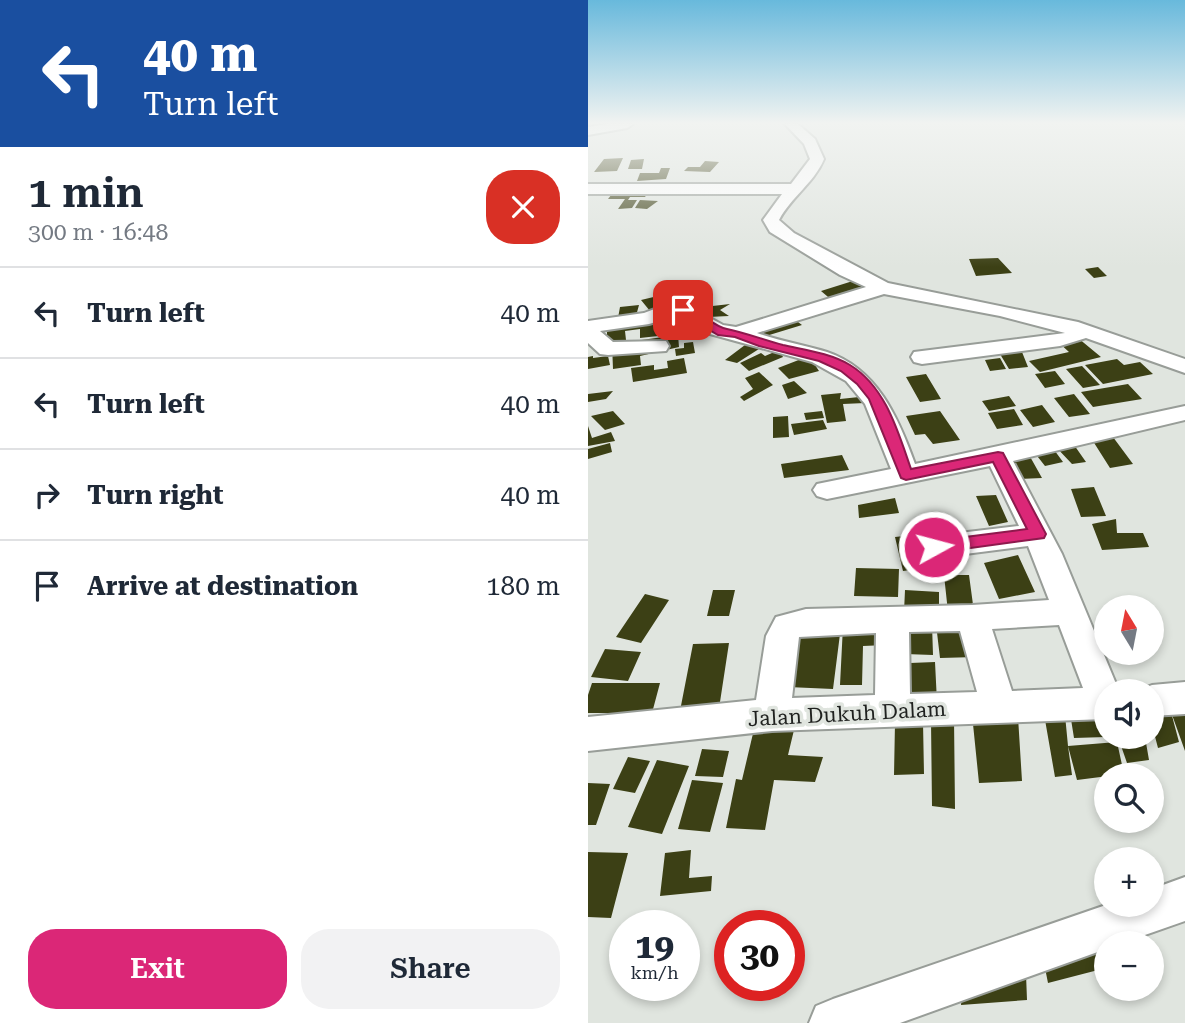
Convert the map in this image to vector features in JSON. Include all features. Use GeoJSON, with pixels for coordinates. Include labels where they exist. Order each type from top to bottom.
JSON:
{"type":"FeatureCollection","features":[{"type":"Feature","properties":{"kind":"street"},"geometry":{"type":"LineString","coordinates":[[810,172],[773,217],[776,228],[847,271],[883,288],[1071,326],[1185,366]]}},
{"type":"Feature","properties":{"kind":"street"},"geometry":{"type":"LineString","coordinates":[[592,193],[794,189]]}},
{"type":"Feature","properties":{"kind":"street"},"geometry":{"type":"LineString","coordinates":[[737,333],[883,288]]}},
{"type":"Feature","properties":{"kind":"street"},"geometry":{"type":"LineString","coordinates":[[588,329],[649,318],[665,311],[683,310],[717,331],[737,333],[763,343],[823,358],[845,368],[862,381],[884,413],[906,475]]}},
{"type":"Feature","properties":{"kind":"street"},"geometry":{"type":"LineString","coordinates":[[922,357],[1077,336],[1071,326]]}},
{"type":"Feature","properties":{"kind":"street"},"geometry":{"type":"LineString","coordinates":[[588,329],[608,349],[658,346]]}},
{"type":"Feature","properties":{"kind":"street"},"geometry":{"type":"LineString","coordinates":[[827,490],[998,456],[1185,413]]}},
{"type":"Feature","properties":{"kind":"street"},"geometry":{"type":"LineString","coordinates":[[998,456],[1038,534],[1096,679]]}},
{"type":"Feature","properties":{"kind":"street"},"geometry":{"type":"LineString","coordinates":[[934,547],[1038,534]]}},
{"type":"Feature","properties":{"kind":"street"},"geometry":{"type":"LineString","coordinates":[[772,715],[782,636],[788,626],[806,622],[972,618],[1070,611]]}},
{"type":"Feature","properties":{"kind":"street"},"geometry":{"type":"LineString","coordinates":[[972,618],[999,707]]}},
{"type":"Feature","properties":{"kind":"street"},"geometry":{"type":"LineString","coordinates":[[892,619],[893,711]]}},
{"type":"Feature","properties":{"kind":"street"},"geometry":{"type":"LineString","coordinates":[[1164,700],[1185,698]]}},
{"type":"Feature","properties":{"kind":"street","name":"Jalan Dukuh Dalam"},"geometry":{"type":"LineString","coordinates":[[588,734],[772,715],[1094,704]]}},
{"type":"Feature","properties":{"kind":"street"},"geometry":{"type":"LineString","coordinates":[[833,1023],[1185,899]]}},
{"type":"Feature","properties":{"kind":"building"},"geometry":{"type":"Polygon","coordinates":[[[669,172],[666,179],[637,181],[640,173],[669,172]]]}},
{"type":"Feature","properties":{"kind":"building"},"geometry":{"type":"Polygon","coordinates":[[[615,190],[650,190],[645,197],[630,197],[628,200],[637,200],[632,208],[618,209],[625,199],[608,199],[615,190]]]}},
{"type":"Feature","properties":{"kind":"building"},"geometry":{"type":"Polygon","coordinates":[[[640,200],[658,201],[647,209],[635,208],[640,200]]]}},
{"type":"Feature","properties":{"kind":"building"},"geometry":{"type":"Polygon","coordinates":[[[998,258],[1012,273],[976,276],[969,259],[998,258]]]}},
{"type":"Feature","properties":{"kind":"building"},"geometry":{"type":"Polygon","coordinates":[[[1098,267],[1107,276],[1094,278],[1085,269],[1098,267]]]}},
{"type":"Feature","properties":{"kind":"building"},"geometry":{"type":"Polygon","coordinates":[[[856,280],[864,286],[834,302],[821,291],[856,280]]]}},
{"type":"Feature","properties":{"kind":"building"},"geometry":{"type":"Polygon","coordinates":[[[662,295],[670,307],[650,311],[641,300],[662,295]]]}},
{"type":"Feature","properties":{"kind":"building"},"geometry":{"type":"Polygon","coordinates":[[[730,304],[720,310],[729,316],[708,317],[695,308],[730,304]]]}},
{"type":"Feature","properties":{"kind":"building"},"geometry":{"type":"Polygon","coordinates":[[[639,305],[636,316],[618,318],[620,307],[639,305]]]}},
{"type":"Feature","properties":{"kind":"building"},"geometry":{"type":"Polygon","coordinates":[[[668,313],[692,314],[690,333],[660,332],[660,321],[668,320],[668,313]]]}},
{"type":"Feature","properties":{"kind":"building"},"geometry":{"type":"Polygon","coordinates":[[[794,319],[802,325],[766,336],[759,330],[794,319]]]}},
{"type":"Feature","properties":{"kind":"building"},"geometry":{"type":"Polygon","coordinates":[[[657,320],[658,336],[640,338],[640,329],[625,331],[626,340],[607,343],[607,326],[657,320]]]}},
{"type":"Feature","properties":{"kind":"building"},"geometry":{"type":"Polygon","coordinates":[[[678,335],[679,347],[640,356],[641,365],[613,369],[612,344],[678,335]]]}},
{"type":"Feature","properties":{"kind":"building"},"geometry":{"type":"Polygon","coordinates":[[[1078,338],[1101,357],[1040,372],[1029,361],[1069,352],[1058,342],[1078,338]]]}},
{"type":"Feature","properties":{"kind":"building"},"geometry":{"type":"Polygon","coordinates":[[[693,342],[695,353],[676,356],[675,349],[684,348],[684,343],[693,342]]]}},
{"type":"Feature","properties":{"kind":"building"},"geometry":{"type":"Polygon","coordinates":[[[749,342],[765,345],[737,363],[725,360],[749,342]]]}},
{"type":"Feature","properties":{"kind":"building"},"geometry":{"type":"Polygon","coordinates":[[[779,350],[783,357],[749,371],[740,363],[761,353],[765,356],[779,350]]]}},
{"type":"Feature","properties":{"kind":"building"},"geometry":{"type":"Polygon","coordinates":[[[1022,352],[1028,367],[1009,369],[1000,354],[1022,352]]]}},
{"type":"Feature","properties":{"kind":"building"},"geometry":{"type":"Polygon","coordinates":[[[608,356],[610,365],[588,369],[588,357],[608,356]]]}},
{"type":"Feature","properties":{"kind":"building"},"geometry":{"type":"Polygon","coordinates":[[[809,356],[819,371],[789,379],[778,368],[809,356]]]}},
{"type":"Feature","properties":{"kind":"building"},"geometry":{"type":"Polygon","coordinates":[[[684,358],[687,373],[633,382],[631,368],[654,365],[654,370],[668,368],[667,361],[684,358]]]}},
{"type":"Feature","properties":{"kind":"building"},"geometry":{"type":"Polygon","coordinates":[[[1000,358],[1006,369],[990,371],[985,360],[1000,358]]]}},
{"type":"Feature","properties":{"kind":"building"},"geometry":{"type":"Polygon","coordinates":[[[1117,359],[1124,365],[1140,362],[1153,374],[1103,384],[1085,365],[1117,359]]]}},
{"type":"Feature","properties":{"kind":"building"},"geometry":{"type":"Polygon","coordinates":[[[1082,366],[1100,385],[1083,388],[1066,369],[1082,366]]]}},
{"type":"Feature","properties":{"kind":"building"},"geometry":{"type":"Polygon","coordinates":[[[1055,371],[1065,384],[1045,388],[1035,374],[1055,371]]]}},
{"type":"Feature","properties":{"kind":"building"},"geometry":{"type":"Polygon","coordinates":[[[759,372],[773,385],[744,401],[740,397],[753,389],[745,378],[759,372]]]}},
{"type":"Feature","properties":{"kind":"building"},"geometry":{"type":"Polygon","coordinates":[[[926,374],[941,399],[920,402],[906,377],[926,374]]]}},
{"type":"Feature","properties":{"kind":"building"},"geometry":{"type":"Polygon","coordinates":[[[794,381],[807,393],[788,399],[782,385],[794,381]]]}},
{"type":"Feature","properties":{"kind":"building"},"geometry":{"type":"Polygon","coordinates":[[[1128,384],[1142,399],[1093,407],[1081,392],[1128,384]]]}},
{"type":"Feature","properties":{"kind":"building"},"geometry":{"type":"Polygon","coordinates":[[[613,391],[606,399],[588,402],[588,394],[613,391]]]}},
{"type":"Feature","properties":{"kind":"building"},"geometry":{"type":"Polygon","coordinates":[[[841,393],[840,399],[869,396],[865,403],[843,404],[846,421],[827,423],[821,395],[841,393]]]}},
{"type":"Feature","properties":{"kind":"building"},"geometry":{"type":"Polygon","coordinates":[[[1074,394],[1090,414],[1069,417],[1054,398],[1074,394]]]}},
{"type":"Feature","properties":{"kind":"building"},"geometry":{"type":"Polygon","coordinates":[[[1009,396],[1016,406],[989,411],[982,401],[1009,396]]]}},
{"type":"Feature","properties":{"kind":"building"},"geometry":{"type":"Polygon","coordinates":[[[1042,405],[1055,422],[1033,427],[1020,410],[1042,405]]]}},
{"type":"Feature","properties":{"kind":"building"},"geometry":{"type":"Polygon","coordinates":[[[1014,409],[1023,425],[997,429],[988,413],[1014,409]]]}},
{"type":"Feature","properties":{"kind":"building"},"geometry":{"type":"Polygon","coordinates":[[[613,411],[625,424],[605,430],[591,416],[613,411]]]}},
{"type":"Feature","properties":{"kind":"building"},"geometry":{"type":"Polygon","coordinates":[[[822,411],[824,418],[806,420],[804,413],[822,411]]]}},
{"type":"Feature","properties":{"kind":"building"},"geometry":{"type":"Polygon","coordinates":[[[940,411],[960,440],[933,444],[925,434],[915,435],[906,416],[940,411]]]}},
{"type":"Feature","properties":{"kind":"building"},"geometry":{"type":"Polygon","coordinates":[[[788,416],[789,437],[773,438],[773,417],[788,416]]]}},
{"type":"Feature","properties":{"kind":"building"},"geometry":{"type":"Polygon","coordinates":[[[823,420],[827,429],[794,435],[791,424],[823,420]]]}},
{"type":"Feature","properties":{"kind":"building"},"geometry":{"type":"Polygon","coordinates":[[[588,426],[592,438],[611,432],[615,441],[588,446],[588,426]]]}},
{"type":"Feature","properties":{"kind":"building"},"geometry":{"type":"Polygon","coordinates":[[[1110,433],[1133,464],[1110,468],[1091,438],[1110,433]]]}},
{"type":"Feature","properties":{"kind":"building"},"geometry":{"type":"Polygon","coordinates":[[[1072,442],[1086,462],[1072,464],[1055,446],[1072,442]]]}},
{"type":"Feature","properties":{"kind":"building"},"geometry":{"type":"Polygon","coordinates":[[[610,443],[612,452],[588,459],[588,449],[610,443]]]}},
{"type":"Feature","properties":{"kind":"building"},"geometry":{"type":"Polygon","coordinates":[[[1052,447],[1063,462],[1045,466],[1034,452],[1052,447]]]}},
{"type":"Feature","properties":{"kind":"building"},"geometry":{"type":"Polygon","coordinates":[[[1028,453],[1042,478],[1019,479],[1008,457],[1028,453]]]}},
{"type":"Feature","properties":{"kind":"building"},"geometry":{"type":"Polygon","coordinates":[[[842,455],[849,470],[784,478],[781,464],[842,455]]]}},
{"type":"Feature","properties":{"kind":"building"},"geometry":{"type":"Polygon","coordinates":[[[1094,487],[1106,516],[1081,517],[1071,489],[1094,487]]]}},
{"type":"Feature","properties":{"kind":"building"},"geometry":{"type":"Polygon","coordinates":[[[996,495],[1008,522],[989,526],[976,496],[996,495]]]}},
{"type":"Feature","properties":{"kind":"building"},"geometry":{"type":"Polygon","coordinates":[[[895,498],[899,513],[859,518],[858,505],[895,498]]]}},
{"type":"Feature","properties":{"kind":"building"},"geometry":{"type":"Polygon","coordinates":[[[1116,519],[1117,533],[1143,533],[1149,547],[1102,550],[1092,524],[1116,519]]]}},
{"type":"Feature","properties":{"kind":"building"},"geometry":{"type":"Polygon","coordinates":[[[924,534],[934,567],[903,571],[895,537],[924,534]]]}},
{"type":"Feature","properties":{"kind":"building"},"geometry":{"type":"Polygon","coordinates":[[[1018,555],[1035,592],[999,599],[984,563],[1018,555]]]}},
{"type":"Feature","properties":{"kind":"building"},"geometry":{"type":"Polygon","coordinates":[[[856,568],[899,569],[898,597],[854,596],[856,568]]]}},
{"type":"Feature","properties":{"kind":"building"},"geometry":{"type":"Polygon","coordinates":[[[944,575],[969,575],[974,612],[948,612],[944,575]]]}},
{"type":"Feature","properties":{"kind":"building"},"geometry":{"type":"Polygon","coordinates":[[[713,590],[735,590],[729,616],[707,616],[713,590]]]}},
{"type":"Feature","properties":{"kind":"building"},"geometry":{"type":"Polygon","coordinates":[[[905,590],[939,592],[939,613],[904,612],[905,590]]]}},
{"type":"Feature","properties":{"kind":"building"},"geometry":{"type":"Polygon","coordinates":[[[645,594],[669,600],[641,643],[616,637],[645,594]]]}},
{"type":"Feature","properties":{"kind":"building"},"geometry":{"type":"Polygon","coordinates":[[[970,622],[976,657],[940,658],[936,624],[970,622]]]}},
{"type":"Feature","properties":{"kind":"building"},"geometry":{"type":"Polygon","coordinates":[[[905,624],[932,624],[933,655],[905,654],[905,624]]]}},
{"type":"Feature","properties":{"kind":"building"},"geometry":{"type":"Polygon","coordinates":[[[843,626],[885,626],[886,645],[863,646],[862,685],[840,685],[843,626]]]}},
{"type":"Feature","properties":{"kind":"building"},"geometry":{"type":"Polygon","coordinates":[[[798,632],[840,634],[833,689],[788,687],[798,632]]]}},
{"type":"Feature","properties":{"kind":"building"},"geometry":{"type":"Polygon","coordinates":[[[729,643],[718,715],[679,716],[693,644],[729,643]]]}},
{"type":"Feature","properties":{"kind":"building"},"geometry":{"type":"Polygon","coordinates":[[[605,649],[641,652],[628,681],[591,677],[605,649]]]}},
{"type":"Feature","properties":{"kind":"building"},"geometry":{"type":"Polygon","coordinates":[[[935,662],[937,702],[910,700],[910,663],[935,662]]]}},
{"type":"Feature","properties":{"kind":"building"},"geometry":{"type":"Polygon","coordinates":[[[592,683],[660,683],[652,713],[588,713],[588,695],[592,683]]]}},
{"type":"Feature","properties":{"kind":"building"},"geometry":{"type":"Polygon","coordinates":[[[1185,704],[1185,751],[1171,712],[1179,742],[1164,746],[1164,705],[1185,704]]]}},
{"type":"Feature","properties":{"kind":"building"},"geometry":{"type":"Polygon","coordinates":[[[1070,713],[1094,713],[1094,737],[1074,738],[1070,713]]]}},
{"type":"Feature","properties":{"kind":"building"},"geometry":{"type":"Polygon","coordinates":[[[1044,714],[1065,715],[1072,775],[1055,777],[1044,714]]]}},
{"type":"Feature","properties":{"kind":"building"},"geometry":{"type":"Polygon","coordinates":[[[1018,717],[1022,781],[979,783],[973,724],[1018,717]]]}},
{"type":"Feature","properties":{"kind":"building"},"geometry":{"type":"Polygon","coordinates":[[[954,718],[955,809],[932,806],[931,721],[954,718]]]}},
{"type":"Feature","properties":{"kind":"building"},"geometry":{"type":"Polygon","coordinates":[[[923,722],[924,774],[894,775],[895,723],[923,722]]]}},
{"type":"Feature","properties":{"kind":"building"},"geometry":{"type":"Polygon","coordinates":[[[755,725],[794,730],[788,755],[823,757],[815,782],[774,780],[765,830],[726,828],[736,779],[742,780],[755,725]]]}},
{"type":"Feature","properties":{"kind":"building"},"geometry":{"type":"Polygon","coordinates":[[[1094,744],[1094,749],[1119,749],[1122,763],[1094,763],[1094,778],[1077,780],[1068,746],[1094,744]]]}},
{"type":"Feature","properties":{"kind":"building"},"geometry":{"type":"Polygon","coordinates":[[[702,749],[729,751],[723,777],[695,776],[702,749]]]}},
{"type":"Feature","properties":{"kind":"building"},"geometry":{"type":"Polygon","coordinates":[[[1122,749],[1147,749],[1149,760],[1127,763],[1122,749]]]}},
{"type":"Feature","properties":{"kind":"building"},"geometry":{"type":"Polygon","coordinates":[[[628,757],[650,761],[635,793],[613,789],[628,757]]]}},
{"type":"Feature","properties":{"kind":"building"},"geometry":{"type":"Polygon","coordinates":[[[657,760],[689,766],[662,834],[628,827],[657,760]]]}},
{"type":"Feature","properties":{"kind":"building"},"geometry":{"type":"Polygon","coordinates":[[[692,780],[723,783],[710,832],[678,829],[692,780]]]}},
{"type":"Feature","properties":{"kind":"building"},"geometry":{"type":"Polygon","coordinates":[[[588,783],[610,784],[596,825],[588,825],[588,783]]]}},
{"type":"Feature","properties":{"kind":"building"},"geometry":{"type":"Polygon","coordinates":[[[691,850],[689,878],[712,876],[711,891],[660,896],[665,853],[691,850]]]}},
{"type":"Feature","properties":{"kind":"building"},"geometry":{"type":"Polygon","coordinates":[[[588,852],[628,853],[613,910],[609,910],[609,918],[588,917],[588,852]]]}},
{"type":"Feature","properties":{"kind":"building"},"geometry":{"type":"Polygon","coordinates":[[[1094,941],[1094,971],[1048,983],[1043,958],[1094,941]]]}},
{"type":"Feature","properties":{"kind":"building"},"geometry":{"type":"Polygon","coordinates":[[[1026,974],[1027,1000],[961,1005],[963,985],[1026,974]]]}},
{"type":"Feature","properties":{"kind":"route"},"geometry":{"type":"LineString","coordinates":[[683,310],[722,332],[737,333],[763,343],[823,358],[845,368],[862,381],[884,413],[906,475],[998,456],[1038,534],[934,547]]}}]}
